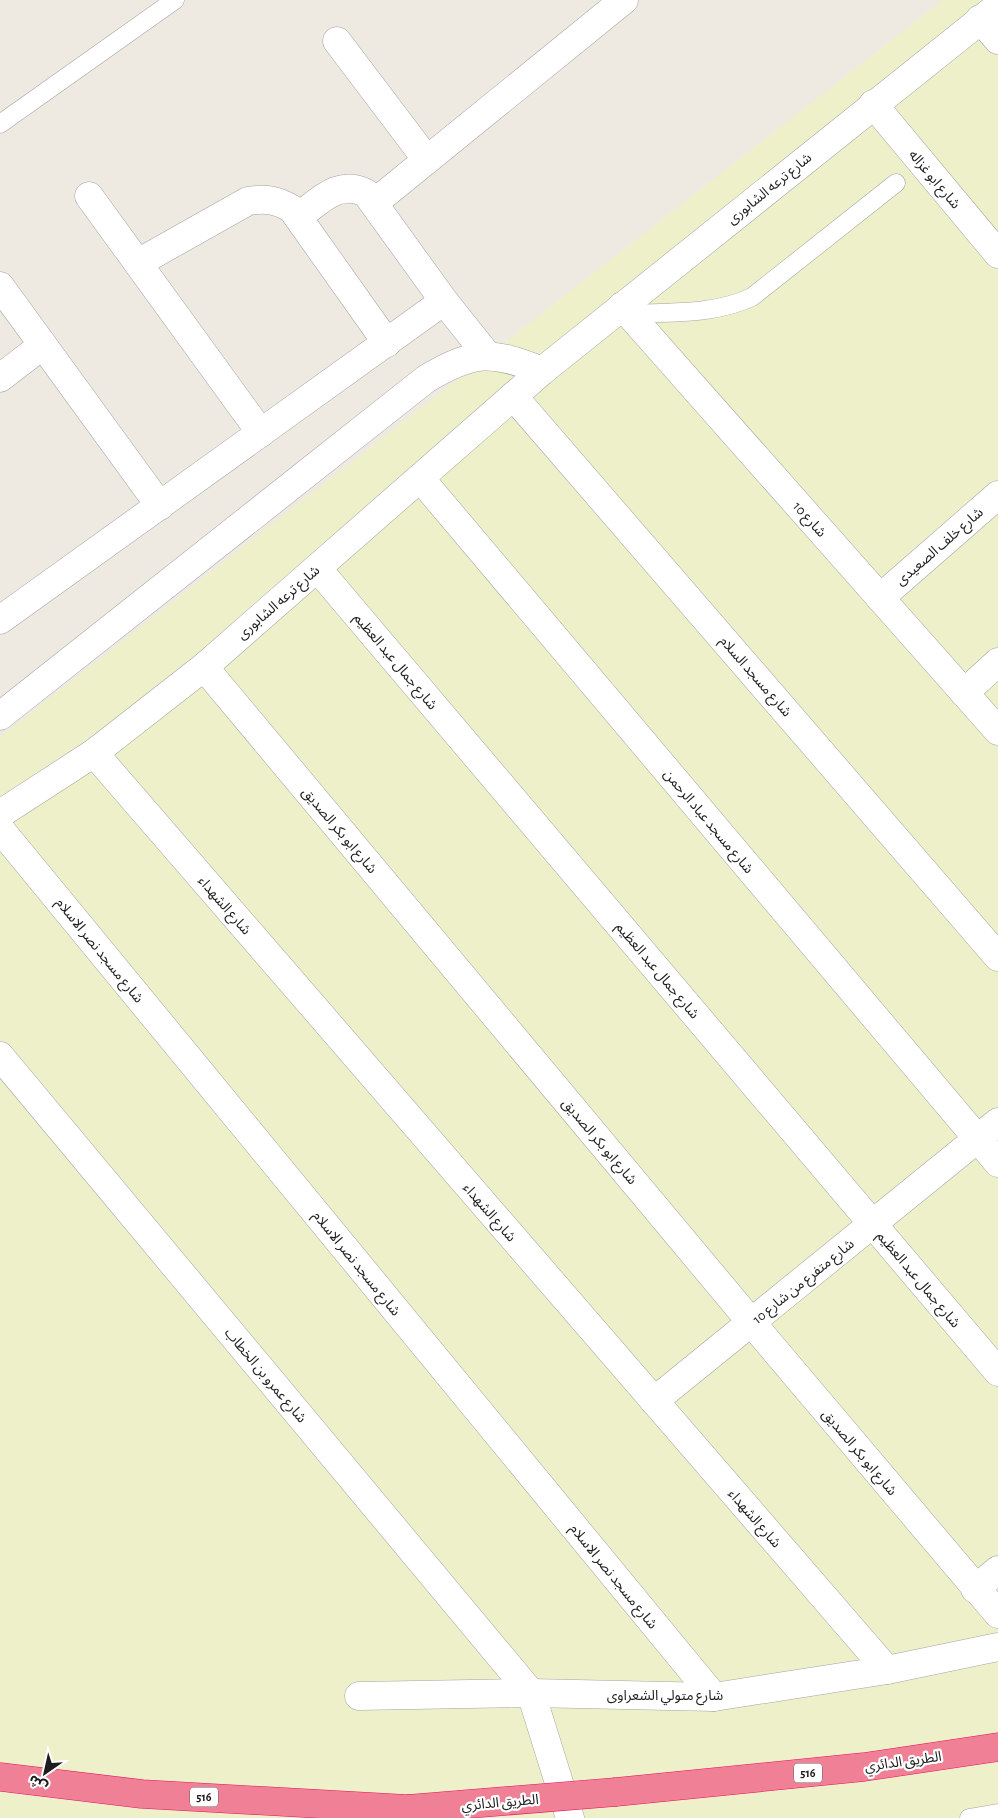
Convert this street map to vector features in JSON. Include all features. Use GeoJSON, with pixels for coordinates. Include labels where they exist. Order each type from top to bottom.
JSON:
{"type":"FeatureCollection","features":[{"type":"Feature","properties":{"kind":"highway","name":"الطريق الدائري"},"geometry":{"type":"LineString","coordinates":[[0,1777],[142,1794],[408,1809],[616,1792],[864,1767],[998,1746]]}},
{"type":"Feature","properties":{"kind":"street"},"geometry":{"type":"LineString","coordinates":[[374,203],[624,0]]}},
{"type":"Feature","properties":{"kind":"street"},"geometry":{"type":"LineString","coordinates":[[989,12],[998,40]]}},
{"type":"Feature","properties":{"kind":"street","name":"شارع ترعه الشابورى"},"geometry":{"type":"LineString","coordinates":[[0,814],[94,753],[204,667],[542,371],[625,310],[873,104],[989,12]]}},
{"type":"Feature","properties":{"kind":"street"},"geometry":{"type":"LineString","coordinates":[[337,41],[427,160]]}},
{"type":"Feature","properties":{"kind":"street","name":"شارع ابو غزاله"},"geometry":{"type":"LineString","coordinates":[[873,104],[998,254]]}},
{"type":"Feature","properties":{"kind":"street"},"geometry":{"type":"LineString","coordinates":[[298,217],[342,187],[354,187],[366,193],[444,302],[488,355]]}},
{"type":"Feature","properties":{"kind":"street"},"geometry":{"type":"LineString","coordinates":[[89,196],[261,433]]}},
{"type":"Feature","properties":{"kind":"street"},"geometry":{"type":"LineString","coordinates":[[138,264],[248,201],[264,198],[279,202],[292,209],[387,343]]}},
{"type":"Feature","properties":{"kind":"street"},"geometry":{"type":"LineString","coordinates":[[0,286],[160,506]]}},
{"type":"Feature","properties":{"kind":"street"},"geometry":{"type":"LineString","coordinates":[[3,610],[160,506],[444,302]]}},
{"type":"Feature","properties":{"kind":"street","name":"شارع 10"},"geometry":{"type":"LineString","coordinates":[[625,310],[998,732]]}},
{"type":"Feature","properties":{"kind":"street"},"geometry":{"type":"LineString","coordinates":[[0,378],[43,345]]}},
{"type":"Feature","properties":{"kind":"street"},"geometry":{"type":"LineString","coordinates":[[0,716],[426,379],[452,364],[488,355],[512,358],[542,371]]}},
{"type":"Feature","properties":{"kind":"street","name":"شارع مسجد السلام"},"geometry":{"type":"LineString","coordinates":[[514,396],[998,956]]}},
{"type":"Feature","properties":{"kind":"street","name":"شارع مسجد عباد الرحمن"},"geometry":{"type":"LineString","coordinates":[[420,478],[998,1163]]}},
{"type":"Feature","properties":{"kind":"street","name":"شارع خلف الصعيدى"},"geometry":{"type":"LineString","coordinates":[[880,598],[998,494]]}},
{"type":"Feature","properties":{"kind":"street","name":"شارع جمال عبد العظيم"},"geometry":{"type":"LineString","coordinates":[[317,568],[998,1372]]}},
{"type":"Feature","properties":{"kind":"street"},"geometry":{"type":"LineString","coordinates":[[964,693],[998,662]]}},
{"type":"Feature","properties":{"kind":"street","name":"شارع ابو بكر الصديق"},"geometry":{"type":"LineString","coordinates":[[204,667],[751,1322],[998,1614]]}},
{"type":"Feature","properties":{"kind":"street","name":"شارع الشهداء"},"geometry":{"type":"LineString","coordinates":[[94,753],[887,1670]]}},
{"type":"Feature","properties":{"kind":"street","name":"شارع مسجد نصر الاسلام"},"geometry":{"type":"LineString","coordinates":[[0,829],[714,1697]]}},
{"type":"Feature","properties":{"kind":"street","name":"شارع عمرو بن الخطاب"},"geometry":{"type":"LineString","coordinates":[[0,1056],[531,1694]]}},
{"type":"Feature","properties":{"kind":"street","name":"شارع متفرع من شارع 10"},"geometry":{"type":"LineString","coordinates":[[654,1401],[998,1122]]}},
{"type":"Feature","properties":{"kind":"street"},"geometry":{"type":"LineString","coordinates":[[975,1589],[998,1570]]}},
{"type":"Feature","properties":{"kind":"street","name":"شارع متولي الشعراوى"},"geometry":{"type":"LineString","coordinates":[[359,1696],[531,1694],[714,1697],[887,1670],[998,1647]]}},
{"type":"Feature","properties":{"kind":"street"},"geometry":{"type":"LineString","coordinates":[[531,1694],[570,1818]]}},
{"type":"Feature","properties":{"kind":"lane"},"geometry":{"type":"LineString","coordinates":[[0,124],[175,0]]}},
{"type":"Feature","properties":{"kind":"lane"},"geometry":{"type":"LineString","coordinates":[[625,310],[719,309],[752,297],[896,183]]}},
{"type":"Feature","properties":{"kind":"lane"},"geometry":{"type":"LineString","coordinates":[[969,1818],[998,1813]]}},
{"type":"Feature","properties":{"kind":"green space"},"geometry":{"type":"Polygon","coordinates":[[[943,0],[998,0],[998,1818],[0,1818],[0,737],[943,0]]]}}]}
